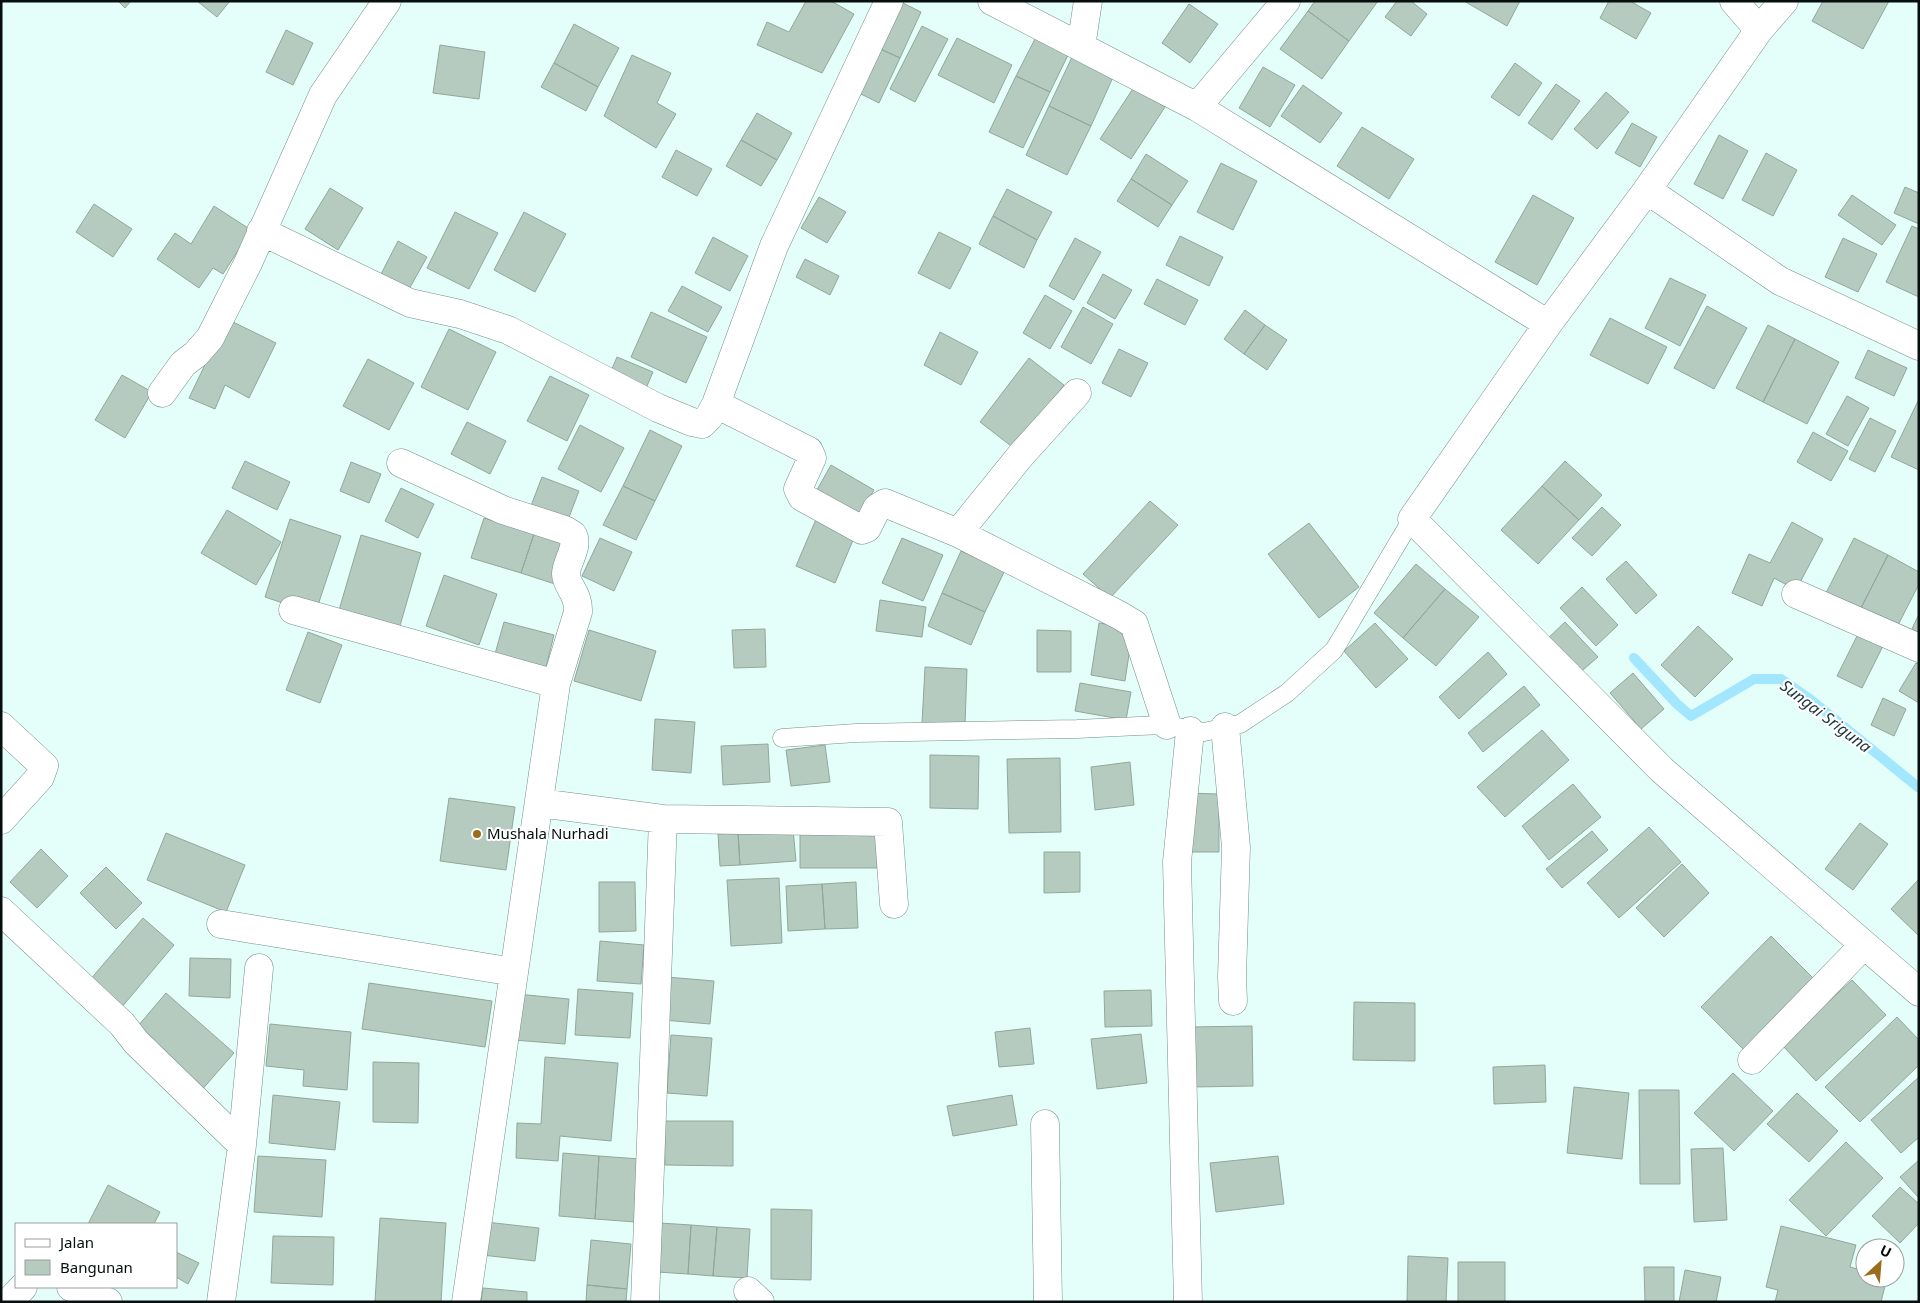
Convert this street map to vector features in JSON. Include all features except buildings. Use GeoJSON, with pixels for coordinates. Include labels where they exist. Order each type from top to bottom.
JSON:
{"type":"FeatureCollection","features":[{"type":"Feature","properties":{"kind":"street"},"geometry":{"type":"LineString","coordinates":[[162,393],[183,364],[196,354],[210,338],[248,263],[322,95],[387,1]]}},
{"type":"Feature","properties":{"kind":"street"},"geometry":{"type":"LineString","coordinates":[[261,231],[410,303],[460,314],[508,330],[658,408],[692,422],[702,424],[709,417],[716,404],[774,246],[889,1]]}},
{"type":"Feature","properties":{"kind":"street"},"geometry":{"type":"LineString","coordinates":[[992,1],[1197,107],[1548,324]]}},
{"type":"Feature","properties":{"kind":"street"},"geometry":{"type":"LineString","coordinates":[[1081,47],[1088,1]]}},
{"type":"Feature","properties":{"kind":"street"},"geometry":{"type":"LineString","coordinates":[[1197,107],[1286,1]]}},
{"type":"Feature","properties":{"kind":"street"},"geometry":{"type":"LineString","coordinates":[[1734,1],[1759,30]]}},
{"type":"Feature","properties":{"kind":"street"},"geometry":{"type":"LineString","coordinates":[[1784,1],[1759,30],[1647,190],[1548,324],[1412,519],[1662,770],[1919,992]]}},
{"type":"Feature","properties":{"kind":"street"},"geometry":{"type":"LineString","coordinates":[[1647,190],[1780,281],[1919,346]]}},
{"type":"Feature","properties":{"kind":"street"},"geometry":{"type":"LineString","coordinates":[[958,533],[1021,455],[1077,393]]}},
{"type":"Feature","properties":{"kind":"street"},"geometry":{"type":"LineString","coordinates":[[716,404],[809,451],[812,458],[798,489],[799,493],[804,499],[862,530],[867,528],[877,508],[885,502],[958,533],[1134,624],[1179,728],[1177,862],[1188,1302]]}},
{"type":"Feature","properties":{"kind":"street"},"geometry":{"type":"LineString","coordinates":[[401,463],[503,510],[565,530],[573,535],[575,543],[566,573],[567,579],[576,595],[578,612],[556,684],[466,1302]]}},
{"type":"Feature","properties":{"kind":"street"},"geometry":{"type":"LineString","coordinates":[[1796,594],[1919,648]]}},
{"type":"Feature","properties":{"kind":"street"},"geometry":{"type":"LineString","coordinates":[[293,610],[556,684]]}},
{"type":"Feature","properties":{"kind":"street"},"geometry":{"type":"LineString","coordinates":[[1,726],[44,766],[40,777],[1,820]]}},
{"type":"Feature","properties":{"kind":"street"},"geometry":{"type":"LineString","coordinates":[[1225,728],[1236,848],[1233,1001]]}},
{"type":"Feature","properties":{"kind":"street"},"geometry":{"type":"LineString","coordinates":[[538,803],[663,819],[888,822],[894,904]]}},
{"type":"Feature","properties":{"kind":"street"},"geometry":{"type":"LineString","coordinates":[[645,1302],[663,819]]}},
{"type":"Feature","properties":{"kind":"street"},"geometry":{"type":"LineString","coordinates":[[1,911],[122,1024],[136,1042],[242,1145]]}},
{"type":"Feature","properties":{"kind":"street"},"geometry":{"type":"LineString","coordinates":[[221,924],[514,972]]}},
{"type":"Feature","properties":{"kind":"street"},"geometry":{"type":"LineString","coordinates":[[1752,1060],[1864,945]]}},
{"type":"Feature","properties":{"kind":"street"},"geometry":{"type":"LineString","coordinates":[[221,1302],[242,1145],[259,968]]}},
{"type":"Feature","properties":{"kind":"street"},"geometry":{"type":"LineString","coordinates":[[1045,1124],[1048,1302]]}},
{"type":"Feature","properties":{"kind":"street"},"geometry":{"type":"LineString","coordinates":[[9,1302],[22,1288]]}},
{"type":"Feature","properties":{"kind":"street"},"geometry":{"type":"LineString","coordinates":[[73,1288],[108,1302]]}},
{"type":"Feature","properties":{"kind":"lane"},"geometry":{"type":"LineString","coordinates":[[782,738],[856,733],[1179,728],[1204,732],[1240,724],[1287,694],[1334,650],[1412,519]]}},
{"type":"Feature","properties":{"kind":"waterway","name":"Sungai Sriguna"},"geometry":{"type":"LineString","coordinates":[[1634,658],[1677,704],[1691,716],[1754,679],[1781,679],[1810,699],[1919,788]]}},
{"type":"Feature","properties":{"kind":"place","name":"Mushala Nurhadi"},"geometry":{"type":"Point","coordinates":[477,834]}}]}
